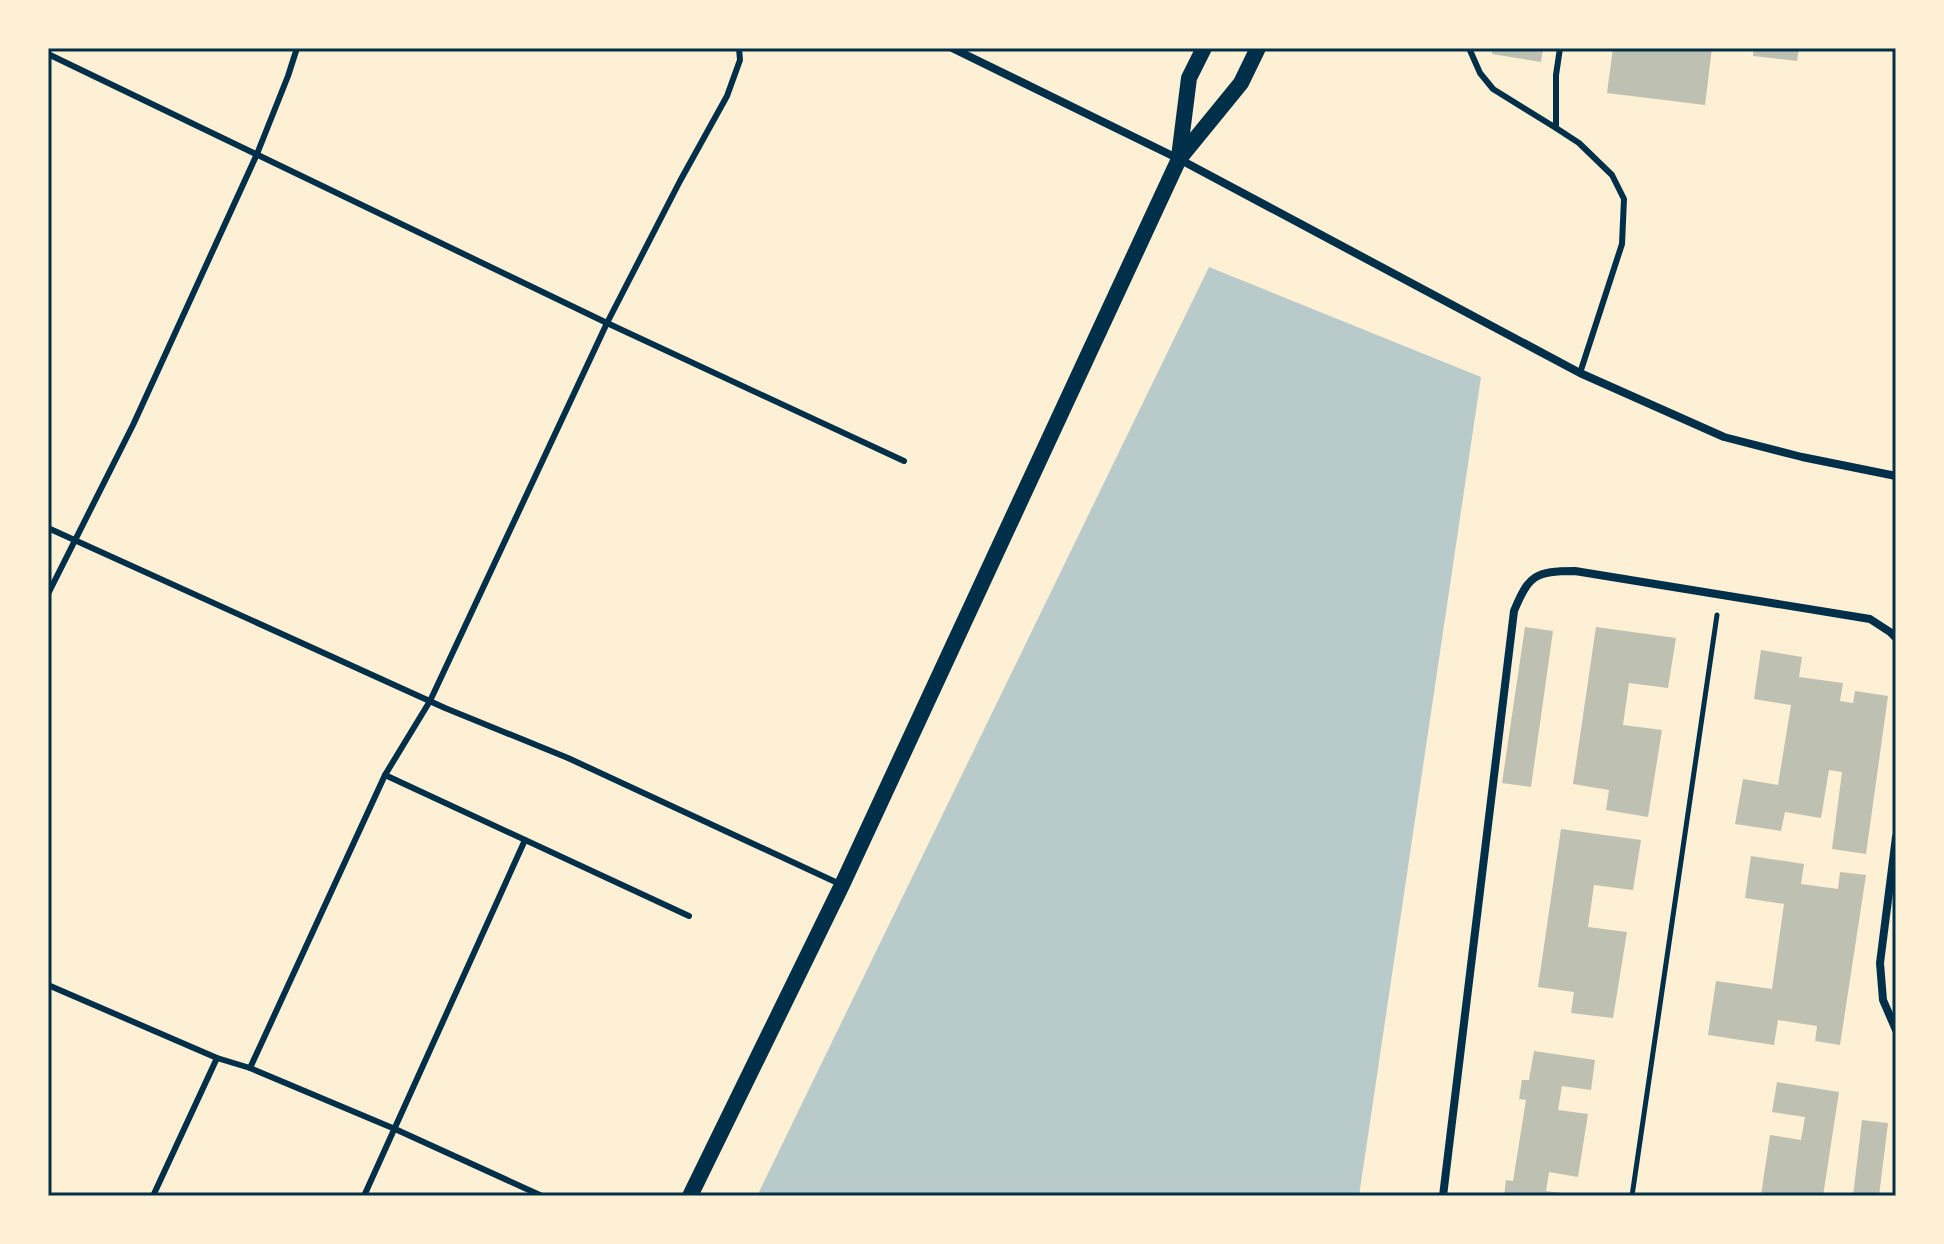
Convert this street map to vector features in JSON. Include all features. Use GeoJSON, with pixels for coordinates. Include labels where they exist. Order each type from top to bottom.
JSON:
{"type":"FeatureCollection","features":[{"type":"Feature","properties":{"kind":"main road"},"geometry":{"type":"LineString","coordinates":[[1179,159],[1189,78],[1204,48]]}},
{"type":"Feature","properties":{"kind":"main road"},"geometry":{"type":"LineString","coordinates":[[690,1196],[842,885],[1179,159],[1241,83],[1258,48]]}},
{"type":"Feature","properties":{"kind":"street"},"geometry":{"type":"LineString","coordinates":[[952,48],[1179,159],[1580,373],[1724,437],[1896,476]]}},
{"type":"Feature","properties":{"kind":"street"},"geometry":{"type":"LineString","coordinates":[[1443,1196],[1514,611],[1524,587],[1538,575],[1575,571],[1870,619],[1896,638]]}},
{"type":"Feature","properties":{"kind":"street"},"geometry":{"type":"LineString","coordinates":[[1896,837],[1880,963],[1883,1000],[1896,1030]]}},
{"type":"Feature","properties":{"kind":"lane"},"geometry":{"type":"LineString","coordinates":[[48,594],[133,425],[257,154],[297,48]]}},
{"type":"Feature","properties":{"kind":"lane"},"geometry":{"type":"LineString","coordinates":[[250,1068],[385,775],[430,701],[607,323],[727,96],[740,60],[739,48]]}},
{"type":"Feature","properties":{"kind":"lane"},"geometry":{"type":"LineString","coordinates":[[1469,48],[1480,73],[1493,89],[1579,143],[1612,175],[1624,199],[1622,244],[1580,373]]}},
{"type":"Feature","properties":{"kind":"lane"},"geometry":{"type":"LineString","coordinates":[[1556,128],[1556,75],[1560,48]]}},
{"type":"Feature","properties":{"kind":"lane"},"geometry":{"type":"LineString","coordinates":[[48,54],[607,323],[904,461]]}},
{"type":"Feature","properties":{"kind":"lane"},"geometry":{"type":"LineString","coordinates":[[48,528],[430,701],[568,758],[842,885]]}},
{"type":"Feature","properties":{"kind":"lane"},"geometry":{"type":"LineString","coordinates":[[385,775],[689,916]]}},
{"type":"Feature","properties":{"kind":"lane"},"geometry":{"type":"LineString","coordinates":[[364,1196],[525,840]]}},
{"type":"Feature","properties":{"kind":"lane"},"geometry":{"type":"LineString","coordinates":[[48,985],[217,1058],[250,1068],[395,1129],[542,1196]]}},
{"type":"Feature","properties":{"kind":"lane"},"geometry":{"type":"LineString","coordinates":[[153,1196],[217,1058]]}},
{"type":"Feature","properties":{"kind":"path"},"geometry":{"type":"LineString","coordinates":[[1632,1196],[1720,594]]}},
{"type":"Feature","properties":{"kind":"shaded area"},"geometry":{"type":"Polygon","coordinates":[[[1209,267],[1481,377],[1359,1196],[757,1196],[1209,267]]]}},
{"type":"Feature","properties":{"kind":"building"},"geometry":{"type":"Polygon","coordinates":[[[1493,48],[1543,48],[1541,62],[1492,54],[1493,48]]]}},
{"type":"Feature","properties":{"kind":"building"},"geometry":{"type":"Polygon","coordinates":[[[1613,48],[1712,48],[1705,105],[1607,93],[1613,48]]]}},
{"type":"Feature","properties":{"kind":"building"},"geometry":{"type":"Polygon","coordinates":[[[1754,48],[1799,48],[1797,61],[1753,56],[1754,48]]]}},
{"type":"Feature","properties":{"kind":"building"},"geometry":{"type":"Polygon","coordinates":[[[1525,627],[1553,631],[1531,787],[1502,783],[1525,627]]]}},
{"type":"Feature","properties":{"kind":"building"},"geometry":{"type":"Polygon","coordinates":[[[1596,627],[1676,638],[1668,688],[1629,683],[1623,725],[1662,730],[1648,817],[1606,810],[1609,790],[1573,784],[1596,627]]]}},
{"type":"Feature","properties":{"kind":"building"},"geometry":{"type":"Polygon","coordinates":[[[1761,650],[1802,657],[1799,677],[1843,683],[1840,701],[1853,703],[1855,691],[1888,696],[1866,854],[1832,849],[1842,772],[1829,770],[1821,818],[1785,812],[1781,831],[1735,824],[1743,779],[1778,785],[1791,705],[1754,699],[1761,650]]]}},
{"type":"Feature","properties":{"kind":"building"},"geometry":{"type":"Polygon","coordinates":[[[1561,829],[1641,840],[1633,890],[1594,885],[1588,927],[1627,932],[1613,1018],[1571,1013],[1574,992],[1538,987],[1561,829]]]}},
{"type":"Feature","properties":{"kind":"building"},"geometry":{"type":"Polygon","coordinates":[[[1751,856],[1804,864],[1801,884],[1838,889],[1840,872],[1866,875],[1840,1045],[1815,1041],[1817,1026],[1778,1020],[1774,1045],[1708,1035],[1716,981],[1772,989],[1784,904],[1745,898],[1751,856]]]}},
{"type":"Feature","properties":{"kind":"building"},"geometry":{"type":"Polygon","coordinates":[[[1534,1051],[1595,1060],[1591,1090],[1562,1086],[1558,1110],[1588,1114],[1578,1177],[1549,1172],[1546,1191],[1569,1196],[1504,1196],[1506,1180],[1513,1181],[1526,1100],[1519,1099],[1522,1080],[1529,1080],[1534,1051]]]}},
{"type":"Feature","properties":{"kind":"building"},"geometry":{"type":"Polygon","coordinates":[[[1777,1082],[1839,1092],[1823,1196],[1761,1195],[1770,1135],[1801,1140],[1805,1117],[1772,1112],[1777,1082]]]}},
{"type":"Feature","properties":{"kind":"building"},"geometry":{"type":"Polygon","coordinates":[[[1862,1120],[1888,1123],[1879,1196],[1853,1196],[1862,1120]]]}}]}
